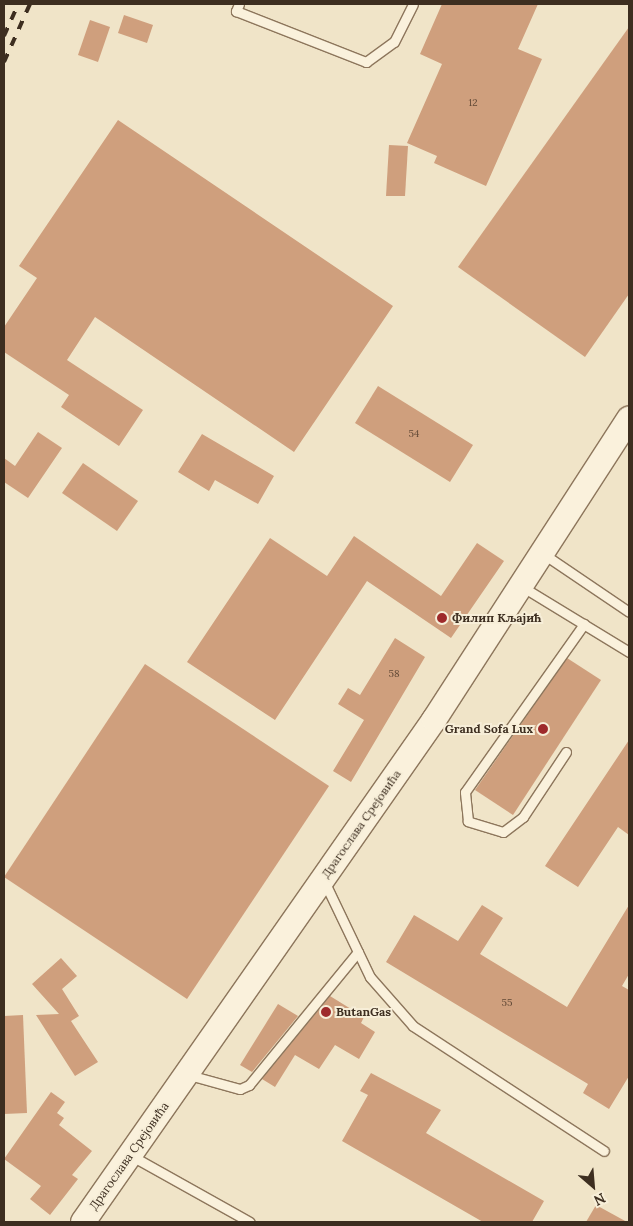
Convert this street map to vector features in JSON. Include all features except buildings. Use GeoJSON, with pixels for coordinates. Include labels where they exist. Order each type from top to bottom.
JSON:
{"type":"FeatureCollection","features":[{"type":"Feature","properties":{"kind":"street","name":"Драгослава Срејовића"},"geometry":{"type":"LineString","coordinates":[[83,1222],[434,720],[519,584],[629,419]]}},
{"type":"Feature","properties":{"kind":"lane"},"geometry":{"type":"LineString","coordinates":[[239,4],[236,11],[366,62],[394,42],[413,4]]}},
{"type":"Feature","properties":{"kind":"lane"},"geometry":{"type":"LineString","coordinates":[[540,552],[629,612]]}},
{"type":"Feature","properties":{"kind":"lane"},"geometry":{"type":"LineString","coordinates":[[519,584],[629,652]]}},
{"type":"Feature","properties":{"kind":"lane"},"geometry":{"type":"LineString","coordinates":[[566,752],[524,817],[503,832],[468,821],[465,792],[584,624]]}},
{"type":"Feature","properties":{"kind":"lane"},"geometry":{"type":"LineString","coordinates":[[323,879],[370,977],[414,1026],[604,1151]]}},
{"type":"Feature","properties":{"kind":"lane"},"geometry":{"type":"LineString","coordinates":[[186,1074],[240,1089],[249,1085],[358,952]]}},
{"type":"Feature","properties":{"kind":"lane"},"geometry":{"type":"LineString","coordinates":[[130,1155],[250,1222]]}},
{"type":"Feature","properties":{"kind":"railway"},"geometry":{"type":"LineString","coordinates":[[4,36],[18,4]]}},
{"type":"Feature","properties":{"kind":"railway"},"geometry":{"type":"LineString","coordinates":[[4,62],[30,4]]}},
{"type":"Feature","properties":{"kind":"place","name":"Филип Кљајић"},"geometry":{"type":"Point","coordinates":[442,618]}},
{"type":"Feature","properties":{"kind":"place","name":"Grand Sofa Lux"},"geometry":{"type":"Point","coordinates":[543,729]}},
{"type":"Feature","properties":{"kind":"place","name":"ButanGas"},"geometry":{"type":"Point","coordinates":[326,1012]}}]}
